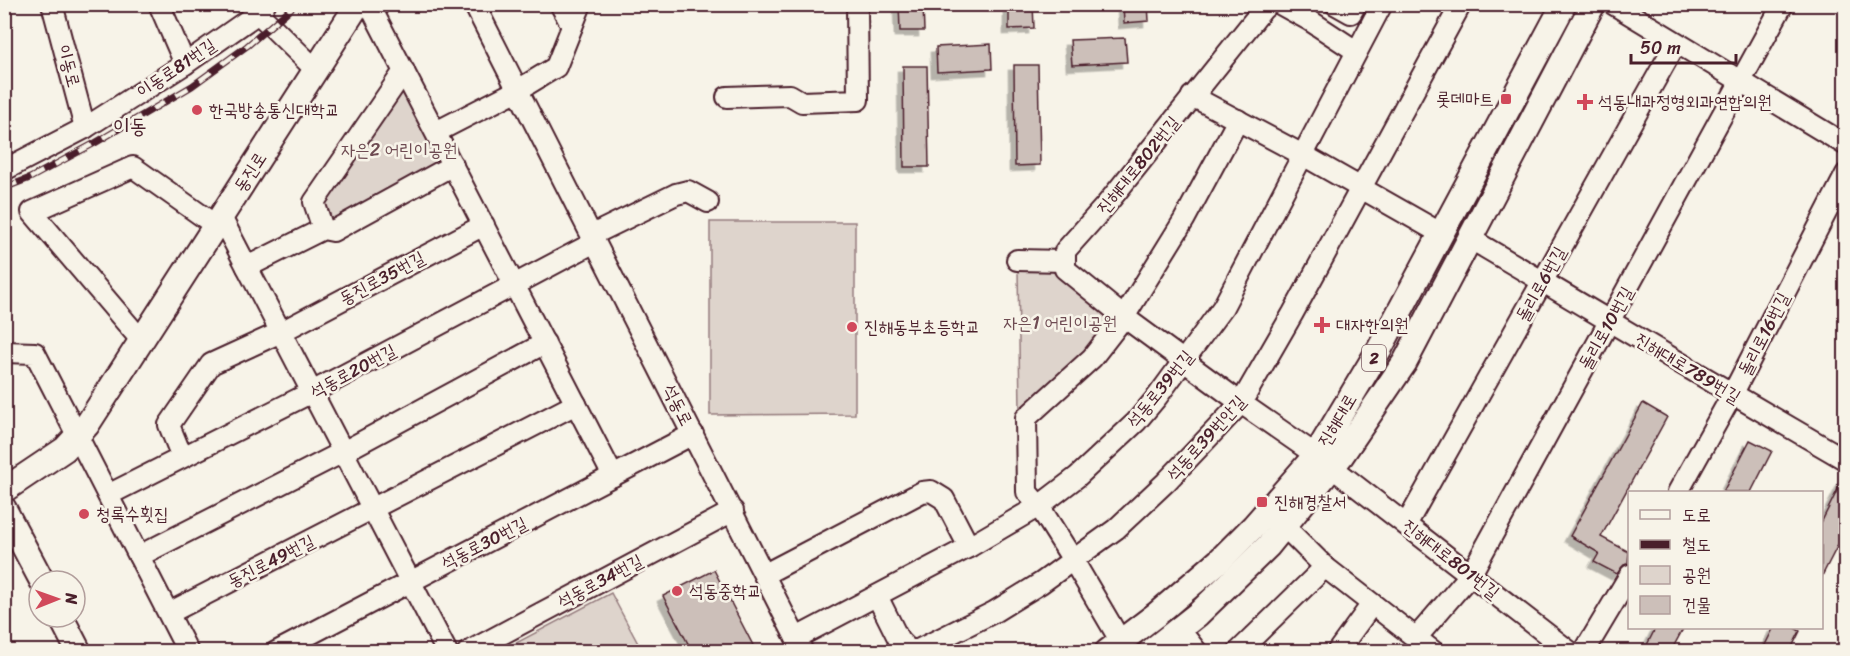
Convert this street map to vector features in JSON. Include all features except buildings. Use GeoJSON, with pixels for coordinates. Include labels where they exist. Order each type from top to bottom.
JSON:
{"type":"FeatureCollection","features":[{"type":"Feature","properties":{"kind":"main road","name":"동진로"},"geometry":{"type":"LineString","coordinates":[[4,490],[65,449],[87,425],[358,4]]}},
{"type":"Feature","properties":{"kind":"main road","name":"진해대로"},"geometry":{"type":"LineString","coordinates":[[1150,651],[1214,599],[1268,546],[1284,526],[1324,461],[1380,348],[1564,4]]}},
{"type":"Feature","properties":{"kind":"main road","name":"진해대로"},"geometry":{"type":"LineString","coordinates":[[1114,646],[1219,561],[1324,461],[1405,362],[1593,4]]}},
{"type":"Feature","properties":{"kind":"main road"},"geometry":{"type":"LineString","coordinates":[[4,509],[36,569]]}},
{"type":"Feature","properties":{"kind":"main road"},"geometry":{"type":"LineString","coordinates":[[67,629],[79,651]]}},
{"type":"Feature","properties":{"kind":"street","name":"이동로"},"geometry":{"type":"LineString","coordinates":[[52,4],[85,128]]}},
{"type":"Feature","properties":{"kind":"street"},"geometry":{"type":"LineString","coordinates":[[159,4],[185,64]]}},
{"type":"Feature","properties":{"kind":"street"},"geometry":{"type":"LineString","coordinates":[[369,4],[614,476]]}},
{"type":"Feature","properties":{"kind":"street","name":"석동로"},"geometry":{"type":"LineString","coordinates":[[474,4],[800,645]]}},
{"type":"Feature","properties":{"kind":"street"},"geometry":{"type":"LineString","coordinates":[[560,4],[572,27]]}},
{"type":"Feature","properties":{"kind":"street"},"geometry":{"type":"LineString","coordinates":[[436,132],[518,90],[556,67],[581,4]]}},
{"type":"Feature","properties":{"kind":"street"},"geometry":{"type":"LineString","coordinates":[[727,97],[790,95],[802,102],[858,100],[857,4]]}},
{"type":"Feature","properties":{"kind":"street","name":"진해대로802번길"},"geometry":{"type":"LineString","coordinates":[[1065,261],[1065,251],[1106,205],[1192,96],[1269,4]]}},
{"type":"Feature","properties":{"kind":"street"},"geometry":{"type":"LineString","coordinates":[[1280,4],[1356,51]]}},
{"type":"Feature","properties":{"kind":"street"},"geometry":{"type":"LineString","coordinates":[[1335,4],[1351,13],[1356,4]]}},
{"type":"Feature","properties":{"kind":"street","name":"석동로39번길"},"geometry":{"type":"LineString","coordinates":[[800,645],[877,596],[969,547],[1039,506],[1077,477],[1136,422],[1223,308],[1382,4]]}},
{"type":"Feature","properties":{"kind":"street","name":"석동로39번안길"},"geometry":{"type":"LineString","coordinates":[[877,596],[899,640],[909,650],[918,650],[994,612],[1041,583],[1116,529],[1166,482],[1241,403],[1293,313],[1461,4]]}},
{"type":"Feature","properties":{"kind":"street"},"geometry":{"type":"LineString","coordinates":[[1613,4],[1845,145]]}},
{"type":"Feature","properties":{"kind":"street","name":"돌리로10번길"},"geometry":{"type":"LineString","coordinates":[[1416,638],[1471,574],[1783,4]]}},
{"type":"Feature","properties":{"kind":"street","name":"이동로81번길"},"geometry":{"type":"LineString","coordinates":[[4,170],[85,128],[185,64],[259,7]]}},
{"type":"Feature","properties":{"kind":"street"},"geometry":{"type":"LineString","coordinates":[[259,7],[316,70]]}},
{"type":"Feature","properties":{"kind":"street","name":"돌리로6번길"},"geometry":{"type":"LineString","coordinates":[[1406,525],[1677,43]]}},
{"type":"Feature","properties":{"kind":"street"},"geometry":{"type":"LineString","coordinates":[[323,229],[314,202],[404,71]]}},
{"type":"Feature","properties":{"kind":"street"},"geometry":{"type":"LineString","coordinates":[[1192,96],[1303,155],[1442,234]]}},
{"type":"Feature","properties":{"kind":"street"},"geometry":{"type":"LineString","coordinates":[[1114,646],[1073,560],[1039,506],[1027,492],[1026,418],[1092,358],[1124,317],[1184,220],[1238,120]]}},
{"type":"Feature","properties":{"kind":"street"},"geometry":{"type":"LineString","coordinates":[[247,267],[323,229],[333,231],[453,165]]}},
{"type":"Feature","properties":{"kind":"street"},"geometry":{"type":"LineString","coordinates":[[141,340],[32,212],[133,167],[218,221],[247,267],[447,651]]}},
{"type":"Feature","properties":{"kind":"street","name":"돌리로16번길"},"geometry":{"type":"LineString","coordinates":[[1679,491],[1732,395],[1845,174]]}},
{"type":"Feature","properties":{"kind":"street"},"geometry":{"type":"LineString","coordinates":[[594,238],[676,194],[688,191],[708,202]]}},
{"type":"Feature","properties":{"kind":"street","name":"동진로35번길"},"geometry":{"type":"LineString","coordinates":[[281,332],[484,225]]}},
{"type":"Feature","properties":{"kind":"street","name":"석동로20번길"},"geometry":{"type":"LineString","coordinates":[[108,495],[312,392],[514,285],[594,238]]}},
{"type":"Feature","properties":{"kind":"street","name":"진해대로789번길"},"geometry":{"type":"LineString","coordinates":[[1469,238],[1845,460]]}},
{"type":"Feature","properties":{"kind":"street"},"geometry":{"type":"LineString","coordinates":[[1017,260],[1065,261],[1065,269],[1124,317],[1324,461]]}},
{"type":"Feature","properties":{"kind":"street"},"geometry":{"type":"LineString","coordinates":[[183,457],[169,425],[211,364],[281,332]]}},
{"type":"Feature","properties":{"kind":"street"},"geometry":{"type":"LineString","coordinates":[[139,556],[343,452],[544,343]]}},
{"type":"Feature","properties":{"kind":"street"},"geometry":{"type":"LineString","coordinates":[[4,352],[35,353],[188,651]]}},
{"type":"Feature","properties":{"kind":"street"},"geometry":{"type":"LineString","coordinates":[[374,509],[576,404]]}},
{"type":"Feature","properties":{"kind":"street","name":"석동로30번길"},"geometry":{"type":"LineString","coordinates":[[276,651],[693,434]]}},
{"type":"Feature","properties":{"kind":"street","name":"진해대로801번길"},"geometry":{"type":"LineString","coordinates":[[1324,461],[1570,651]]}},
{"type":"Feature","properties":{"kind":"street"},"geometry":{"type":"LineString","coordinates":[[765,574],[922,492],[931,491],[944,499],[969,547]]}},
{"type":"Feature","properties":{"kind":"street","name":"동진로49번길"},"geometry":{"type":"LineString","coordinates":[[169,613],[374,509]]}},
{"type":"Feature","properties":{"kind":"street","name":"석동로34번길"},"geometry":{"type":"LineString","coordinates":[[468,651],[733,511]]}},
{"type":"Feature","properties":{"kind":"street"},"geometry":{"type":"LineString","coordinates":[[1284,526],[1325,567],[1434,651]]}},
{"type":"Feature","properties":{"kind":"street"},"geometry":{"type":"LineString","coordinates":[[1238,651],[1325,567]]}},
{"type":"Feature","properties":{"kind":"street"},"geometry":{"type":"LineString","coordinates":[[1584,651],[1628,577]]}},
{"type":"Feature","properties":{"kind":"street"},"geometry":{"type":"LineString","coordinates":[[1336,651],[1372,604]]}},
{"type":"Feature","properties":{"kind":"street"},"geometry":{"type":"LineString","coordinates":[[1179,629],[1197,651]]}},
{"type":"Feature","properties":{"kind":"green space","name":"자은2 어린이공원"},"geometry":{"type":"Polygon","coordinates":[[[402,84],[444,164],[339,222],[326,216],[320,206],[402,84]]]}},
{"type":"Feature","properties":{"kind":"green space"},"geometry":{"type":"Polygon","coordinates":[[[710,222],[855,222],[855,414],[710,415],[710,222]]]}},
{"type":"Feature","properties":{"kind":"green space","name":"자은1 어린이공원"},"geometry":{"type":"Polygon","coordinates":[[[1056,267],[1118,318],[1088,354],[1020,412],[1018,268],[1056,267]]]}},
{"type":"Feature","properties":{"kind":"green space"},"geometry":{"type":"Polygon","coordinates":[[[611,593],[642,651],[501,651],[611,593]]]}},
{"type":"Feature","properties":{"kind":"railway"},"geometry":{"type":"LineString","coordinates":[[4,188],[30,178],[95,143],[192,86],[247,46],[296,4]]}},
{"type":"Feature","properties":{"kind":"place","name":"롯데마트"},"geometry":{"type":"Point","coordinates":[1506,99]}},
{"type":"Feature","properties":{"kind":"place","name":"석동내과정형외과연합의원"},"geometry":{"type":"Point","coordinates":[1585,102]}},
{"type":"Feature","properties":{"kind":"place","name":"한국방송통신대학교"},"geometry":{"type":"Point","coordinates":[197,110]}},
{"type":"Feature","properties":{"kind":"place","name":"대자한의원"},"geometry":{"type":"Point","coordinates":[1322,325]}},
{"type":"Feature","properties":{"kind":"place","name":"진해동부초등학교"},"geometry":{"type":"Point","coordinates":[852,327]}},
{"type":"Feature","properties":{"kind":"place","name":"진해경찰서"},"geometry":{"type":"Point","coordinates":[1262,502]}},
{"type":"Feature","properties":{"kind":"place","name":"청록수횟집"},"geometry":{"type":"Point","coordinates":[84,514]}},
{"type":"Feature","properties":{"kind":"place","name":"석동중학교"},"geometry":{"type":"Point","coordinates":[677,591]}},
{"type":"Feature","properties":{"kind":"district","name":"이동"},"geometry":{"type":"Point","coordinates":[130,126]}}]}
